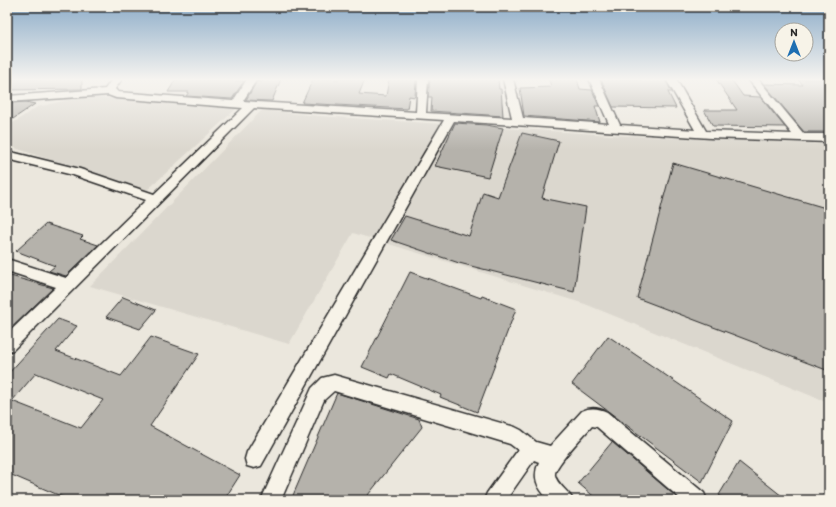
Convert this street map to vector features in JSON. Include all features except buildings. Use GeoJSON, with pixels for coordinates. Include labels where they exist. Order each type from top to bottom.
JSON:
{"type":"FeatureCollection","features":[{"type":"Feature","properties":{"kind":"street"},"geometry":{"type":"LineString","coordinates":[[209,103],[702,134],[829,138]]}},
{"type":"Feature","properties":{"kind":"street"},"geometry":{"type":"LineString","coordinates":[[421,115],[422,103]]}},
{"type":"Feature","properties":{"kind":"street"},"geometry":{"type":"LineString","coordinates":[[514,103],[518,122]]}},
{"type":"Feature","properties":{"kind":"street"},"geometry":{"type":"LineString","coordinates":[[605,103],[616,128]]}},
{"type":"Feature","properties":{"kind":"street"},"geometry":{"type":"LineString","coordinates":[[684,103],[702,134]]}},
{"type":"Feature","properties":{"kind":"street"},"geometry":{"type":"LineString","coordinates":[[773,103],[801,138]]}},
{"type":"Feature","properties":{"kind":"street"},"geometry":{"type":"LineString","coordinates":[[7,345],[251,106]]}},
{"type":"Feature","properties":{"kind":"street"},"geometry":{"type":"LineString","coordinates":[[254,458],[451,117]]}},
{"type":"Feature","properties":{"kind":"street"},"geometry":{"type":"LineString","coordinates":[[7,155],[76,172],[156,199]]}},
{"type":"Feature","properties":{"kind":"street"},"geometry":{"type":"LineString","coordinates":[[7,265],[68,285]]}},
{"type":"Feature","properties":{"kind":"street"},"geometry":{"type":"LineString","coordinates":[[271,500],[318,394],[328,384],[334,383],[515,436],[530,449],[553,457]]}},
{"type":"Feature","properties":{"kind":"street"},"geometry":{"type":"LineString","coordinates":[[563,500],[552,490],[545,471],[553,457],[588,417],[601,418],[698,500]]}},
{"type":"Feature","properties":{"kind":"street"},"geometry":{"type":"LineString","coordinates":[[494,500],[530,449]]}},
{"type":"Feature","properties":{"kind":"shaded area"},"geometry":{"type":"Polygon","coordinates":[[[56,103],[163,103],[236,109],[144,193],[7,145],[7,127],[37,107],[56,103]]]}},
{"type":"Feature","properties":{"kind":"shaded area"},"geometry":{"type":"Polygon","coordinates":[[[262,110],[319,116],[612,135],[829,144],[829,403],[585,304],[353,233],[289,344],[90,286],[262,110]]]}}]}
